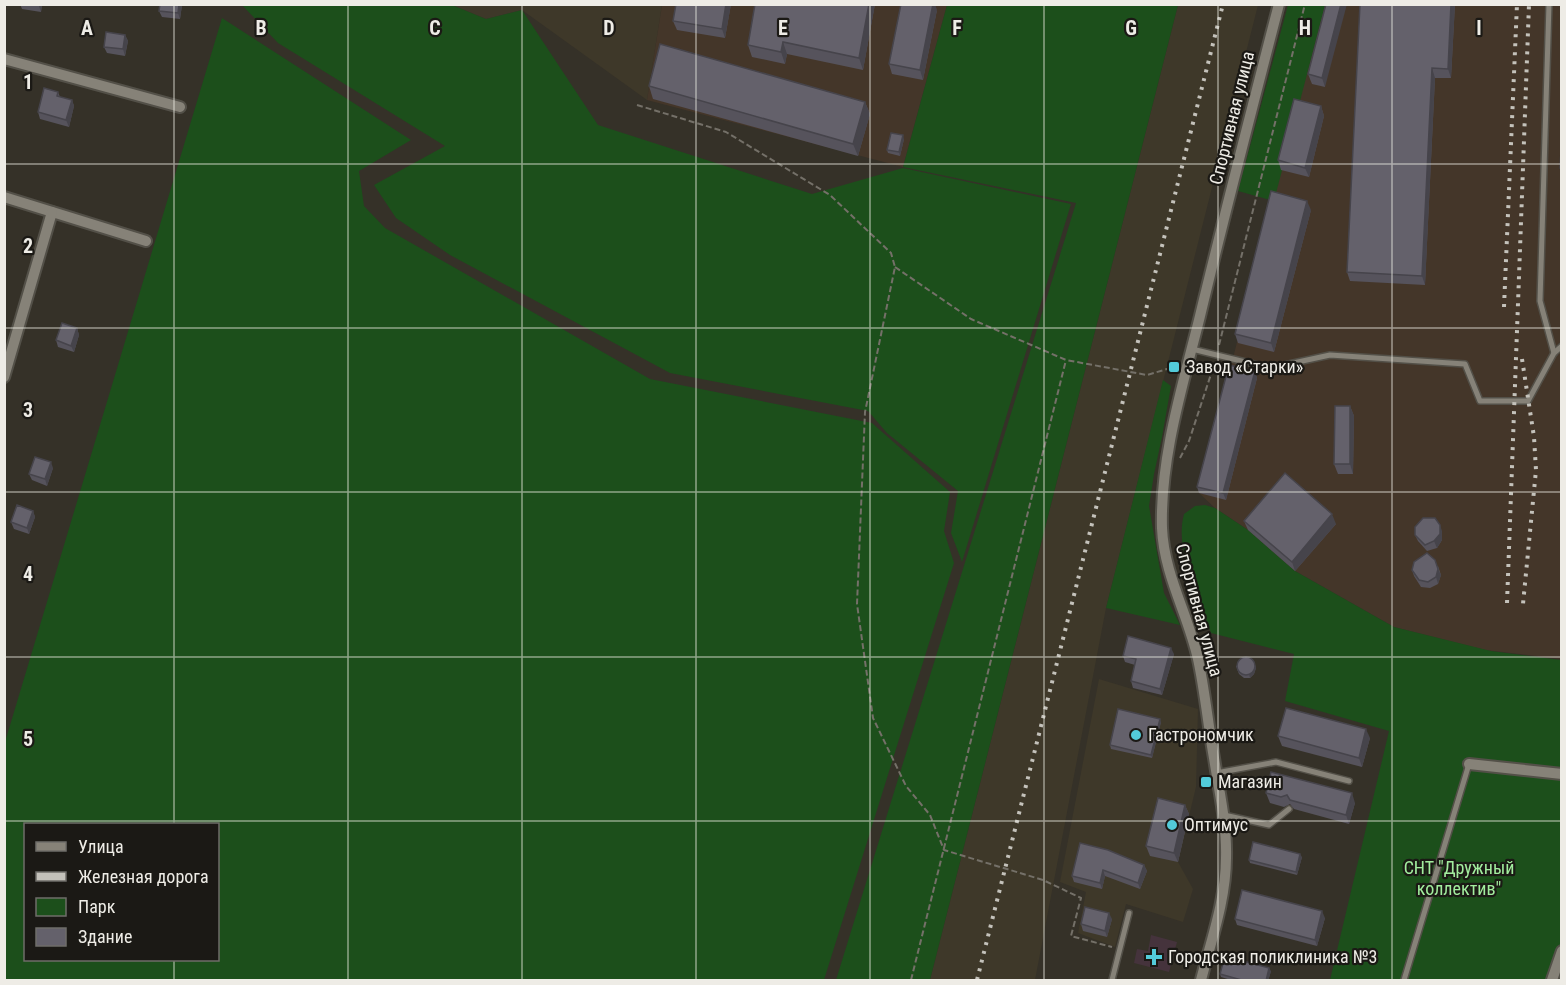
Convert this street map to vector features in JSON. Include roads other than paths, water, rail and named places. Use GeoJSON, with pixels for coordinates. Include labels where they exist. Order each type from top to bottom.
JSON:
{"type":"FeatureCollection","features":[{"type":"Feature","properties":{"kind":"street","name":"Спортивная улица"},"geometry":{"type":"LineString","coordinates":[[1201,981],[1216,923],[1226,857],[1222,815],[1198,657],[1172,583],[1162,530],[1162,503],[1170,440],[1279,4]]}},
{"type":"Feature","properties":{"kind":"street"},"geometry":{"type":"LineString","coordinates":[[4,59],[180,107]]}},
{"type":"Feature","properties":{"kind":"street"},"geometry":{"type":"LineString","coordinates":[[4,197],[146,241]]}},
{"type":"Feature","properties":{"kind":"street"},"geometry":{"type":"LineString","coordinates":[[4,377],[9,352],[52,212]]}},
{"type":"Feature","properties":{"kind":"street"},"geometry":{"type":"LineString","coordinates":[[1468,764],[1562,774]]}},
{"type":"Feature","properties":{"kind":"street"},"geometry":{"type":"LineString","coordinates":[[1552,981],[1562,951]]}},
{"type":"Feature","properties":{"kind":"lane"},"geometry":{"type":"LineString","coordinates":[[1549,4],[1540,301],[1554,353]]}},
{"type":"Feature","properties":{"kind":"lane"},"geometry":{"type":"LineString","coordinates":[[1192,349],[1270,368],[1330,355],[1465,364],[1480,401],[1528,401],[1554,353],[1562,345]]}},
{"type":"Feature","properties":{"kind":"lane"},"geometry":{"type":"LineString","coordinates":[[1216,773],[1276,762],[1349,781]]}},
{"type":"Feature","properties":{"kind":"lane"},"geometry":{"type":"LineString","coordinates":[[1404,981],[1468,764]]}},
{"type":"Feature","properties":{"kind":"lane"},"geometry":{"type":"LineString","coordinates":[[1222,815],[1269,825],[1289,809]]}},
{"type":"Feature","properties":{"kind":"lane"},"geometry":{"type":"LineString","coordinates":[[1112,981],[1129,913]]}},
{"type":"Feature","properties":{"kind":"railway"},"geometry":{"type":"LineString","coordinates":[[977,980],[1223,4]]}},
{"type":"Feature","properties":{"kind":"railway"},"geometry":{"type":"LineString","coordinates":[[1504,307],[1517,4]]}},
{"type":"Feature","properties":{"kind":"railway"},"geometry":{"type":"LineString","coordinates":[[1507,603],[1529,4]]}},
{"type":"Feature","properties":{"kind":"railway"},"geometry":{"type":"LineString","coordinates":[[1522,359],[1534,437],[1536,470],[1523,604]]}},
{"type":"Feature","properties":{"kind":"place","name":"Завод «Старки»"},"geometry":{"type":"Point","coordinates":[1174,367]}},
{"type":"Feature","properties":{"kind":"place","name":"Гастрономчик"},"geometry":{"type":"Point","coordinates":[1136,735]}},
{"type":"Feature","properties":{"kind":"place","name":"Магазин"},"geometry":{"type":"Point","coordinates":[1206,782]}},
{"type":"Feature","properties":{"kind":"place","name":"Оптимус"},"geometry":{"type":"Point","coordinates":[1172,825]}},
{"type":"Feature","properties":{"kind":"place","name":"Городская поликлиника №3"},"geometry":{"type":"Point","coordinates":[1154,957]}},
{"type":"Feature","properties":{"kind":"park label","name":"СНТ \"Дружный коллектив\""},"geometry":{"type":"Point","coordinates":[1459,878]}}]}
